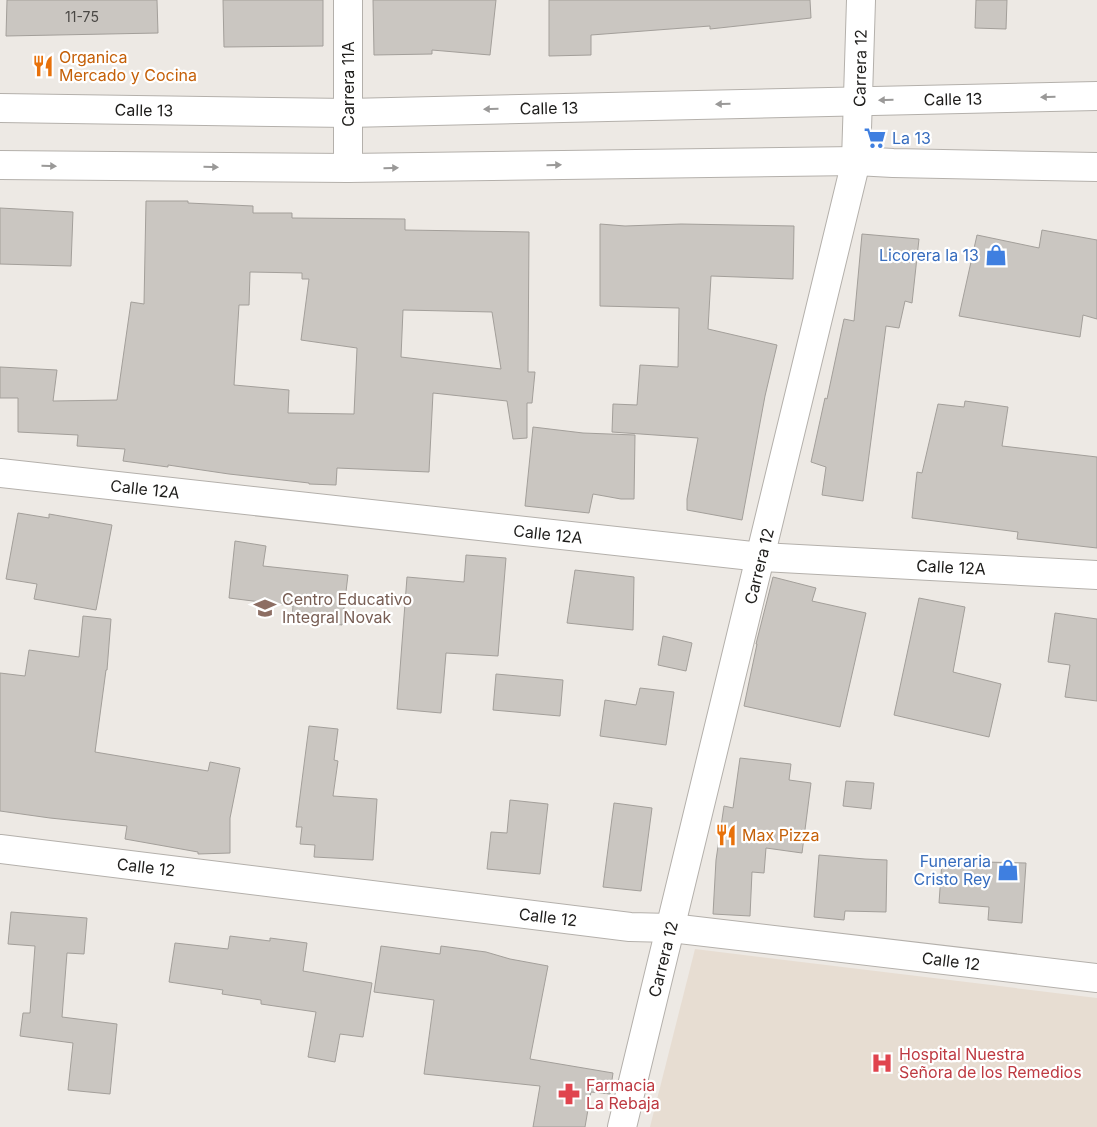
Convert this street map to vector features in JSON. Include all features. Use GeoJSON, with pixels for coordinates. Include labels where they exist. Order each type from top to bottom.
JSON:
{"type":"FeatureCollection","features":[{"type":"Feature","properties":{"kind":"street","name":"Carrera 11A"},"geometry":{"type":"LineString","coordinates":[[348,0],[348,168]]}},
{"type":"Feature","properties":{"kind":"street","name":"Carrera 12"},"geometry":{"type":"LineString","coordinates":[[622,1127],[856,161],[861,0]]}},
{"type":"Feature","properties":{"kind":"street","name":"Calle 13"},"geometry":{"type":"LineString","coordinates":[[0,108],[348,113],[1097,96]]}},
{"type":"Feature","properties":{"kind":"street"},"geometry":{"type":"LineString","coordinates":[[0,165],[348,168],[856,161],[1097,167]]}},
{"type":"Feature","properties":{"kind":"street","name":"Calle 12A"},"geometry":{"type":"LineString","coordinates":[[0,473],[761,557],[1097,575]]}},
{"type":"Feature","properties":{"kind":"street","name":"Calle 12"},"geometry":{"type":"LineString","coordinates":[[0,849],[630,927],[670,928],[1097,978]]}},
{"type":"Feature","properties":{"kind":"shaded area","name":"Hospital Nuestra Señora de los Remedios"},"geometry":{"type":"Polygon","coordinates":[[[695,949],[1097,998],[1097,1127],[650,1127],[695,949]]]}},
{"type":"Feature","properties":{"kind":"building"},"geometry":{"type":"Polygon","coordinates":[[[7,0],[157,0],[158,33],[6,36],[7,0]]]}},
{"type":"Feature","properties":{"kind":"building"},"geometry":{"type":"Polygon","coordinates":[[[223,0],[323,0],[323,46],[224,47],[223,0]]]}},
{"type":"Feature","properties":{"kind":"building"},"geometry":{"type":"Polygon","coordinates":[[[373,0],[496,0],[490,55],[432,50],[432,54],[374,55],[373,0]]]}},
{"type":"Feature","properties":{"kind":"building"},"geometry":{"type":"Polygon","coordinates":[[[549,0],[810,0],[811,18],[710,29],[710,26],[591,35],[591,55],[549,56],[549,0]]]}},
{"type":"Feature","properties":{"kind":"building"},"geometry":{"type":"Polygon","coordinates":[[[976,0],[1007,0],[1006,29],[975,28],[976,0]]]}},
{"type":"Feature","properties":{"kind":"building"},"geometry":{"type":"Polygon","coordinates":[[[146,201],[188,201],[188,203],[253,206],[253,213],[292,213],[292,218],[405,219],[405,230],[529,232],[528,372],[535,372],[532,403],[527,403],[527,438],[513,439],[507,401],[433,393],[429,472],[337,468],[336,485],[309,484],[168,465],[168,467],[123,461],[125,449],[77,446],[78,435],[18,432],[18,398],[0,398],[0,367],[57,370],[53,401],[117,400],[131,302],[144,304],[146,201]],[[250,272],[249,305],[239,305],[234,385],[289,390],[288,413],[354,414],[357,348],[301,340],[309,279],[302,279],[302,273],[250,272]],[[403,310],[401,357],[501,369],[492,312],[403,310]]]}},
{"type":"Feature","properties":{"kind":"building"},"geometry":{"type":"Polygon","coordinates":[[[0,208],[73,212],[71,266],[0,264],[0,208]]]}},
{"type":"Feature","properties":{"kind":"building"},"geometry":{"type":"Polygon","coordinates":[[[600,224],[625,226],[681,224],[794,226],[793,279],[711,276],[708,329],[777,345],[765,396],[742,520],[687,510],[687,499],[698,438],[612,432],[613,404],[637,405],[640,365],[678,367],[679,308],[600,306],[600,224]]]}},
{"type":"Feature","properties":{"kind":"building"},"geometry":{"type":"Polygon","coordinates":[[[1042,230],[1097,240],[1097,319],[1083,315],[1080,337],[959,316],[977,235],[1039,248],[1042,230]]]}},
{"type":"Feature","properties":{"kind":"building"},"geometry":{"type":"Polygon","coordinates":[[[862,234],[919,239],[912,303],[905,301],[899,328],[886,326],[863,501],[822,495],[826,467],[811,462],[844,319],[854,321],[862,234]]]}},
{"type":"Feature","properties":{"kind":"building"},"geometry":{"type":"Polygon","coordinates":[[[965,401],[1008,407],[1002,446],[1097,457],[1097,548],[1017,539],[1018,532],[912,518],[917,472],[922,473],[938,404],[964,407],[965,401]]]}},
{"type":"Feature","properties":{"kind":"building"},"geometry":{"type":"Polygon","coordinates":[[[533,427],[583,433],[635,435],[634,499],[621,499],[593,494],[589,513],[525,506],[533,427]]]}},
{"type":"Feature","properties":{"kind":"building"},"geometry":{"type":"Polygon","coordinates":[[[18,513],[49,518],[49,514],[112,525],[96,610],[34,599],[37,584],[6,579],[18,513]]]}},
{"type":"Feature","properties":{"kind":"building"},"geometry":{"type":"Polygon","coordinates":[[[235,541],[266,546],[263,566],[348,575],[342,625],[292,619],[293,606],[229,598],[235,541]]]}},
{"type":"Feature","properties":{"kind":"building"},"geometry":{"type":"Polygon","coordinates":[[[466,555],[506,558],[498,656],[446,653],[441,713],[397,709],[407,577],[464,582],[466,555]]]}},
{"type":"Feature","properties":{"kind":"building"},"geometry":{"type":"Polygon","coordinates":[[[575,570],[634,577],[633,630],[567,623],[575,570]]]}},
{"type":"Feature","properties":{"kind":"building"},"geometry":{"type":"Polygon","coordinates":[[[773,577],[816,588],[812,601],[866,613],[840,727],[744,706],[756,644],[773,577]]]}},
{"type":"Feature","properties":{"kind":"building"},"geometry":{"type":"Polygon","coordinates":[[[919,598],[965,607],[953,672],[1001,684],[989,737],[894,715],[919,598]]]}},
{"type":"Feature","properties":{"kind":"building"},"geometry":{"type":"Polygon","coordinates":[[[1055,613],[1097,619],[1097,701],[1065,697],[1070,665],[1048,662],[1055,613]]]}},
{"type":"Feature","properties":{"kind":"building"},"geometry":{"type":"Polygon","coordinates":[[[83,616],[111,619],[107,670],[95,752],[208,771],[210,762],[240,768],[230,818],[230,853],[198,854],[198,852],[125,839],[127,826],[0,811],[0,673],[25,676],[29,650],[79,657],[83,616]]]}},
{"type":"Feature","properties":{"kind":"building"},"geometry":{"type":"Polygon","coordinates":[[[663,636],[692,643],[686,671],[658,665],[663,636]]]}},
{"type":"Feature","properties":{"kind":"building"},"geometry":{"type":"Polygon","coordinates":[[[496,674],[563,680],[560,716],[493,710],[496,674]]]}},
{"type":"Feature","properties":{"kind":"building"},"geometry":{"type":"Polygon","coordinates":[[[640,688],[674,692],[666,745],[600,736],[605,700],[636,705],[640,688]]]}},
{"type":"Feature","properties":{"kind":"building"},"geometry":{"type":"Polygon","coordinates":[[[309,726],[338,729],[334,760],[338,761],[333,796],[377,799],[373,860],[314,857],[315,845],[300,844],[302,827],[296,827],[309,726]]]}},
{"type":"Feature","properties":{"kind":"building"},"geometry":{"type":"Polygon","coordinates":[[[740,758],[791,764],[789,780],[811,783],[802,853],[766,848],[764,873],[752,872],[750,916],[713,914],[716,860],[724,806],[733,808],[740,758]]]}},
{"type":"Feature","properties":{"kind":"building"},"geometry":{"type":"Polygon","coordinates":[[[846,781],[874,783],[871,809],[843,806],[846,781]]]}},
{"type":"Feature","properties":{"kind":"building"},"geometry":{"type":"Polygon","coordinates":[[[510,800],[548,804],[540,874],[487,869],[491,832],[507,833],[510,800]]]}},
{"type":"Feature","properties":{"kind":"building"},"geometry":{"type":"Polygon","coordinates":[[[614,803],[652,808],[641,891],[603,887],[614,803]]]}},
{"type":"Feature","properties":{"kind":"building"},"geometry":{"type":"Polygon","coordinates":[[[819,855],[887,860],[886,912],[845,911],[844,920],[814,917],[819,855]]]}},
{"type":"Feature","properties":{"kind":"building"},"geometry":{"type":"Polygon","coordinates":[[[942,861],[1026,863],[1022,923],[988,920],[989,907],[939,903],[942,861]]]}},
{"type":"Feature","properties":{"kind":"building"},"geometry":{"type":"Polygon","coordinates":[[[11,912],[87,918],[84,954],[67,953],[62,1017],[117,1024],[110,1094],[68,1090],[73,1043],[20,1036],[23,1013],[30,1013],[35,946],[8,944],[11,912]]]}},
{"type":"Feature","properties":{"kind":"building"},"geometry":{"type":"Polygon","coordinates":[[[230,936],[270,941],[270,938],[307,943],[303,971],[372,983],[363,1037],[340,1034],[335,1062],[308,1057],[316,1012],[261,1004],[261,1000],[222,994],[223,990],[169,982],[175,943],[228,949],[230,936]]]}},
{"type":"Feature","properties":{"kind":"building"},"geometry":{"type":"Polygon","coordinates":[[[381,946],[440,954],[441,946],[486,952],[510,959],[548,966],[530,1059],[613,1073],[610,1094],[591,1092],[585,1127],[533,1127],[540,1086],[424,1074],[434,1000],[374,992],[381,946]]]}},
{"type":"Feature","properties":{"kind":"place","name":"Organica Mercado y Cocina"},"geometry":{"type":"Point","coordinates":[43,66]}},
{"type":"Feature","properties":{"kind":"place","name":"La 13"},"geometry":{"type":"Point","coordinates":[875,138]}},
{"type":"Feature","properties":{"kind":"place","name":"Licorera la 13"},"geometry":{"type":"Point","coordinates":[996,255]}},
{"type":"Feature","properties":{"kind":"place","name":"Centro Educativo Integral Novak"},"geometry":{"type":"Point","coordinates":[265,608]}},
{"type":"Feature","properties":{"kind":"place","name":"Max Pizza"},"geometry":{"type":"Point","coordinates":[726,835]}},
{"type":"Feature","properties":{"kind":"place","name":"Funeraria Cristo Rey"},"geometry":{"type":"Point","coordinates":[1008,870]}},
{"type":"Feature","properties":{"kind":"place","name":"Hospital Nuestra Señora de los Remedios"},"geometry":{"type":"Point","coordinates":[882,1063]}},
{"type":"Feature","properties":{"kind":"place","name":"Farmacia La Rebaja"},"geometry":{"type":"Point","coordinates":[569,1094]}}]}
